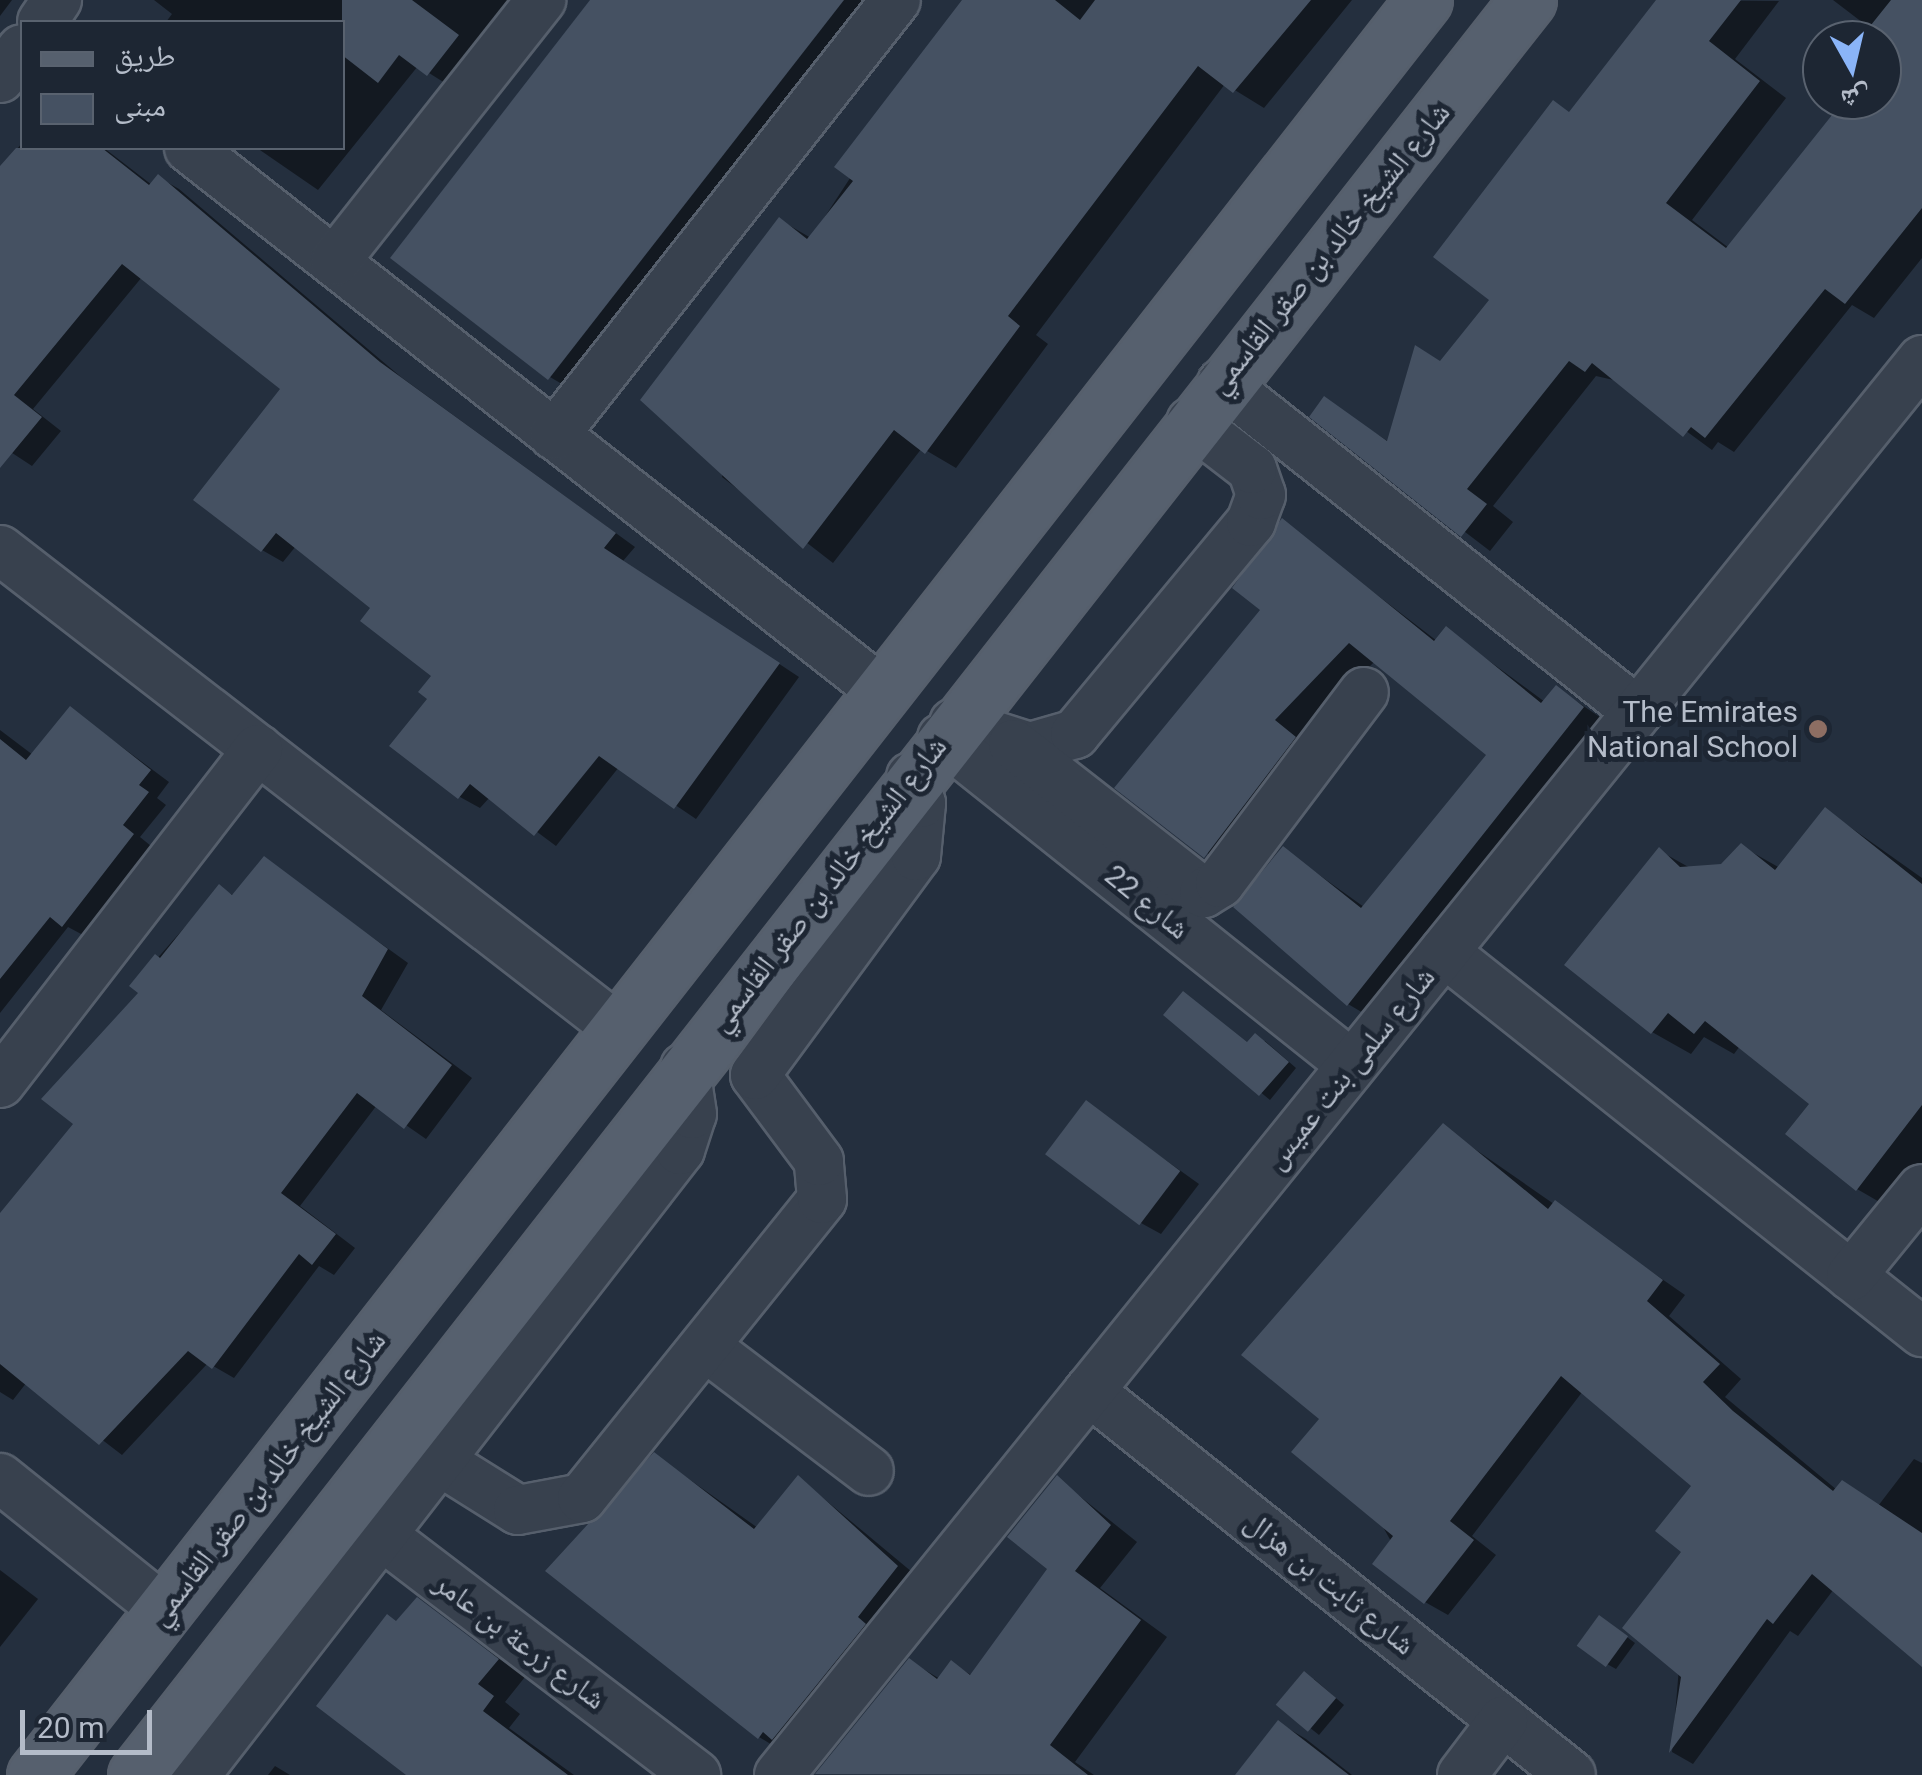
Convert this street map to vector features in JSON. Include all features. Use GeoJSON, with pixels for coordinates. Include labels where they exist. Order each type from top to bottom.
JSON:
{"type":"FeatureCollection","features":[{"type":"Feature","properties":{"kind":"main road","name":"شارع الشيخ خالد بن صقر القاسمي"},"geometry":{"type":"LineString","coordinates":[[35,1775],[1424,0]]}},
{"type":"Feature","properties":{"kind":"main road","name":"شارع الشيخ خالد بن صقر القاسمي"},"geometry":{"type":"LineString","coordinates":[[136,1775],[363,1521],[685,1068],[1528,0]]}},
{"type":"Feature","properties":{"kind":"street"},"geometry":{"type":"LineString","coordinates":[[335,261],[541,0]]}},
{"type":"Feature","properties":{"kind":"street"},"geometry":{"type":"LineString","coordinates":[[554,434],[896,0]]}},
{"type":"Feature","properties":{"kind":"street"},"geometry":{"type":"LineString","coordinates":[[0,78],[20,52]]}},
{"type":"Feature","properties":{"kind":"street"},"geometry":{"type":"LineString","coordinates":[[192,150],[882,692]]}},
{"type":"Feature","properties":{"kind":"street","name":"شارع سلمى بنت عميس"},"geometry":{"type":"LineString","coordinates":[[779,1775],[1922,360]]}},
{"type":"Feature","properties":{"kind":"street"},"geometry":{"type":"LineString","coordinates":[[1207,402],[1638,712]]}},
{"type":"Feature","properties":{"kind":"street"},"geometry":{"type":"LineString","coordinates":[[438,1460],[518,1510],[562,1508],[598,1483],[822,1200],[819,1161],[755,1075],[916,856],[921,803],[936,746],[1014,744],[1046,748],[1075,734],[1259,508],[1252,469],[1207,402]]}},
{"type":"Feature","properties":{"kind":"street"},"geometry":{"type":"LineString","coordinates":[[3,558],[619,1029]]}},
{"type":"Feature","properties":{"kind":"street"},"geometry":{"type":"LineString","coordinates":[[1014,744],[1204,893],[1220,883],[1364,692]]}},
{"type":"Feature","properties":{"kind":"street","name":"شارع 22"},"geometry":{"type":"LineString","coordinates":[[936,746],[1352,1066]]}},
{"type":"Feature","properties":{"kind":"street"},"geometry":{"type":"LineString","coordinates":[[0,1084],[258,750]]}},
{"type":"Feature","properties":{"kind":"street"},"geometry":{"type":"LineString","coordinates":[[1444,952],[1922,1332]]}},
{"type":"Feature","properties":{"kind":"street"},"geometry":{"type":"LineString","coordinates":[[195,1775],[363,1521],[438,1460],[680,1150],[692,1114],[685,1068]]}},
{"type":"Feature","properties":{"kind":"street"},"geometry":{"type":"LineString","coordinates":[[1851,1276],[1922,1190]]}},
{"type":"Feature","properties":{"kind":"street"},"geometry":{"type":"LineString","coordinates":[[708,1348],[870,1471]]}},
{"type":"Feature","properties":{"kind":"street","name":"شارع ثابت بن هزال"},"geometry":{"type":"LineString","coordinates":[[1090,1390],[1571,1775]]}},
{"type":"Feature","properties":{"kind":"street"},"geometry":{"type":"LineString","coordinates":[[0,1478],[164,1610]]}},
{"type":"Feature","properties":{"kind":"street","name":"شارع زرعة بن عامر"},"geometry":{"type":"LineString","coordinates":[[363,1521],[696,1775]]}},
{"type":"Feature","properties":{"kind":"street"},"geometry":{"type":"LineString","coordinates":[[1462,1775],[1503,1721]]}},
{"type":"Feature","properties":{"kind":"building"},"geometry":{"type":"Polygon","coordinates":[[[342,0],[412,0],[459,35],[427,76],[399,55],[378,83],[345,57],[342,0]]]}},
{"type":"Feature","properties":{"kind":"building"},"geometry":{"type":"Polygon","coordinates":[[[590,0],[844,0],[548,380],[390,258],[590,0]]]}},
{"type":"Feature","properties":{"kind":"building"},"geometry":{"type":"Polygon","coordinates":[[[962,0],[1055,0],[1080,20],[1095,0],[1311,0],[1233,93],[1198,66],[1008,316],[1020,326],[925,454],[894,430],[803,549],[640,400],[779,217],[807,239],[853,181],[834,167],[962,0]]]}},
{"type":"Feature","properties":{"kind":"building"},"geometry":{"type":"Polygon","coordinates":[[[1656,0],[1741,0],[1709,41],[1760,81],[1666,203],[1726,248],[1828,120],[1902,120],[1902,20],[1875,20],[1891,0],[1922,0],[1922,208],[1845,304],[1825,289],[1705,438],[1691,427],[1683,437],[1592,363],[1585,372],[1569,361],[1467,489],[1487,504],[1461,537],[1309,417],[1324,396],[1387,441],[1415,345],[1440,361],[1489,300],[1433,257],[1553,100],[1569,112],[1656,0]]]}},
{"type":"Feature","properties":{"kind":"building"},"geometry":{"type":"Polygon","coordinates":[[[16,148],[105,150],[149,185],[158,174],[380,362],[616,533],[604,548],[780,663],[674,809],[599,756],[534,836],[470,784],[458,799],[389,746],[427,699],[418,692],[431,676],[360,621],[370,608],[276,533],[261,552],[193,500],[280,389],[122,264],[14,395],[42,417],[0,468],[0,166],[16,148]]]}},
{"type":"Feature","properties":{"kind":"building"},"geometry":{"type":"Polygon","coordinates":[[[1282,518],[1434,641],[1446,626],[1541,703],[1556,685],[1584,707],[1347,1006],[1233,907],[1283,846],[1361,908],[1486,755],[1349,643],[1275,720],[1296,737],[1204,858],[1114,788],[1260,610],[1232,588],[1282,518]]]}},
{"type":"Feature","properties":{"kind":"building"},"geometry":{"type":"Polygon","coordinates":[[[70,706],[151,770],[139,785],[149,792],[123,825],[134,834],[62,927],[50,917],[0,979],[0,739],[26,760],[70,706]]]}},
{"type":"Feature","properties":{"kind":"building"},"geometry":{"type":"Polygon","coordinates":[[[1825,807],[1922,884],[1922,1105],[1856,1191],[1785,1134],[1809,1104],[1705,1021],[1694,1034],[1668,1013],[1651,1034],[1564,965],[1659,847],[1680,867],[1721,864],[1741,843],[1775,870],[1825,807]]]}},
{"type":"Feature","properties":{"kind":"building"},"geometry":{"type":"Polygon","coordinates":[[[264,856],[388,949],[362,996],[452,1065],[404,1129],[357,1093],[281,1193],[336,1234],[312,1265],[299,1254],[212,1369],[188,1351],[99,1445],[0,1364],[0,1213],[73,1124],[41,1099],[138,993],[129,986],[155,954],[160,958],[219,884],[232,895],[264,856]]]}},
{"type":"Feature","properties":{"kind":"building"},"geometry":{"type":"Polygon","coordinates":[[[1183,991],[1247,1042],[1255,1033],[1289,1062],[1259,1096],[1163,1015],[1183,991]]]}},
{"type":"Feature","properties":{"kind":"building"},"geometry":{"type":"Polygon","coordinates":[[[1086,1100],[1180,1171],[1139,1225],[1045,1154],[1086,1100]]]}},
{"type":"Feature","properties":{"kind":"building"},"geometry":{"type":"Polygon","coordinates":[[[1443,1123],[1548,1209],[1555,1200],[1663,1280],[1647,1301],[1720,1364],[1703,1382],[1733,1411],[1833,1491],[1842,1480],[1922,1533],[1922,1667],[1812,1574],[1773,1624],[1767,1619],[1669,1753],[1681,1677],[1622,1628],[1681,1552],[1655,1531],[1691,1486],[1561,1376],[1450,1521],[1474,1540],[1424,1604],[1372,1564],[1393,1536],[1291,1452],[1319,1419],[1241,1355],[1443,1123]]]}},
{"type":"Feature","properties":{"kind":"building"},"geometry":{"type":"Polygon","coordinates":[[[654,1452],[754,1529],[798,1475],[898,1566],[858,1617],[866,1624],[772,1740],[763,1732],[758,1739],[545,1571],[654,1452]]]}},
{"type":"Feature","properties":{"kind":"building"},"geometry":{"type":"Polygon","coordinates":[[[1057,1475],[1111,1525],[1075,1571],[1141,1620],[1050,1745],[1088,1775],[815,1774],[909,1658],[937,1679],[951,1660],[970,1675],[1047,1569],[1007,1537],[1057,1475]]]}},
{"type":"Feature","properties":{"kind":"building"},"geometry":{"type":"Polygon","coordinates":[[[417,1597],[499,1659],[478,1684],[494,1696],[483,1711],[568,1775],[406,1775],[316,1706],[387,1614],[396,1621],[417,1597]]]}},
{"type":"Feature","properties":{"kind":"building"},"geometry":{"type":"Polygon","coordinates":[[[1599,1615],[1628,1636],[1606,1667],[1577,1646],[1599,1615]]]}},
{"type":"Feature","properties":{"kind":"building"},"geometry":{"type":"Polygon","coordinates":[[[1304,1671],[1336,1698],[1308,1732],[1276,1705],[1304,1671]]]}},
{"type":"Feature","properties":{"kind":"building"},"geometry":{"type":"Polygon","coordinates":[[[1278,1720],[1349,1775],[1235,1775],[1278,1720]]]}},
{"type":"Feature","properties":{"kind":"place","name":"The Emirates National School"},"geometry":{"type":"Point","coordinates":[1818,729]}}]}
